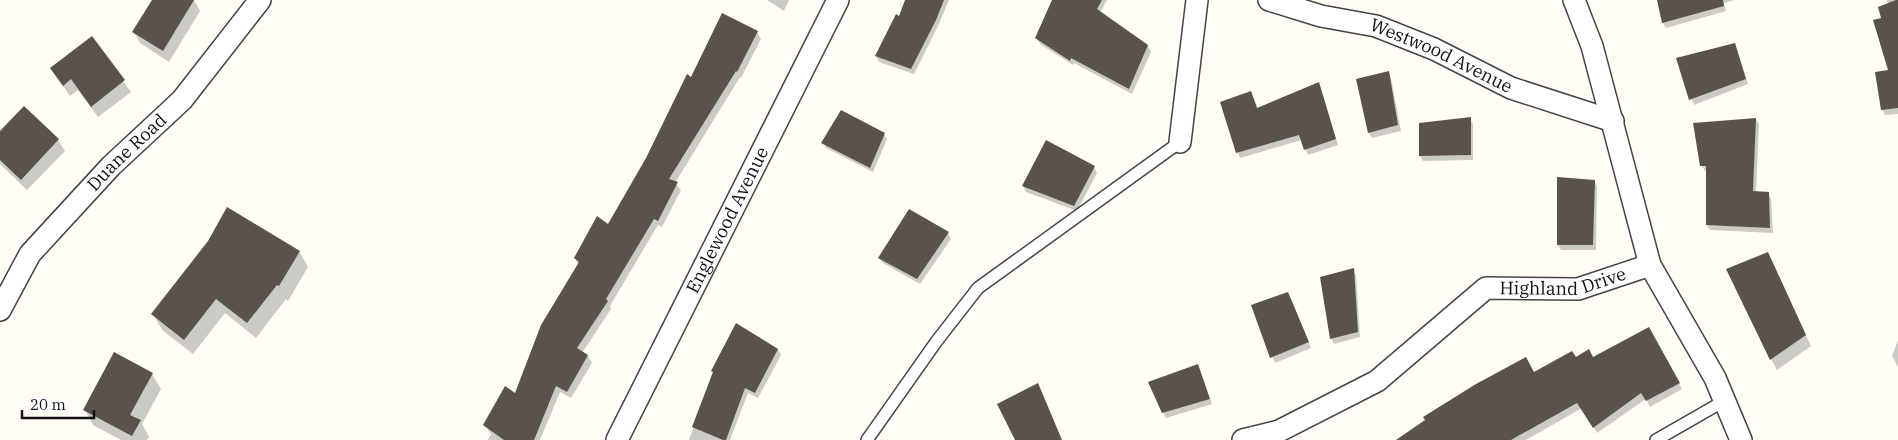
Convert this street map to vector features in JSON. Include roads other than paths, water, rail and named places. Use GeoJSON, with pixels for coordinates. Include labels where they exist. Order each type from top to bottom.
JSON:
{"type":"FeatureCollection","features":[{"type":"Feature","properties":{"kind":"street","name":"Duane Road"},"geometry":{"type":"LineString","coordinates":[[0,310],[30,254],[111,166],[182,100],[260,0]]}},
{"type":"Feature","properties":{"kind":"street","name":"Englewood Avenue"},"geometry":{"type":"LineString","coordinates":[[617,440],[838,0]]}},
{"type":"Feature","properties":{"kind":"street"},"geometry":{"type":"LineString","coordinates":[[1180,142],[1197,0]]}},
{"type":"Feature","properties":{"kind":"street","name":"Westwood Avenue"},"geometry":{"type":"LineString","coordinates":[[1269,0],[1321,16],[1376,26],[1434,48],[1511,88],[1613,120]]}},
{"type":"Feature","properties":{"kind":"street","name":"Highland Drive"},"geometry":{"type":"LineString","coordinates":[[1243,440],[1279,431],[1377,381],[1486,288],[1578,289],[1650,265],[1592,46],[1574,0]]}},
{"type":"Feature","properties":{"kind":"street"},"geometry":{"type":"LineString","coordinates":[[1650,265],[1714,378],[1741,440]]}},
{"type":"Feature","properties":{"kind":"lane"},"geometry":{"type":"LineString","coordinates":[[867,440],[936,342],[978,288],[1180,142]]}},
{"type":"Feature","properties":{"kind":"lane"},"geometry":{"type":"LineString","coordinates":[[1656,440],[1724,402]]}}]}
